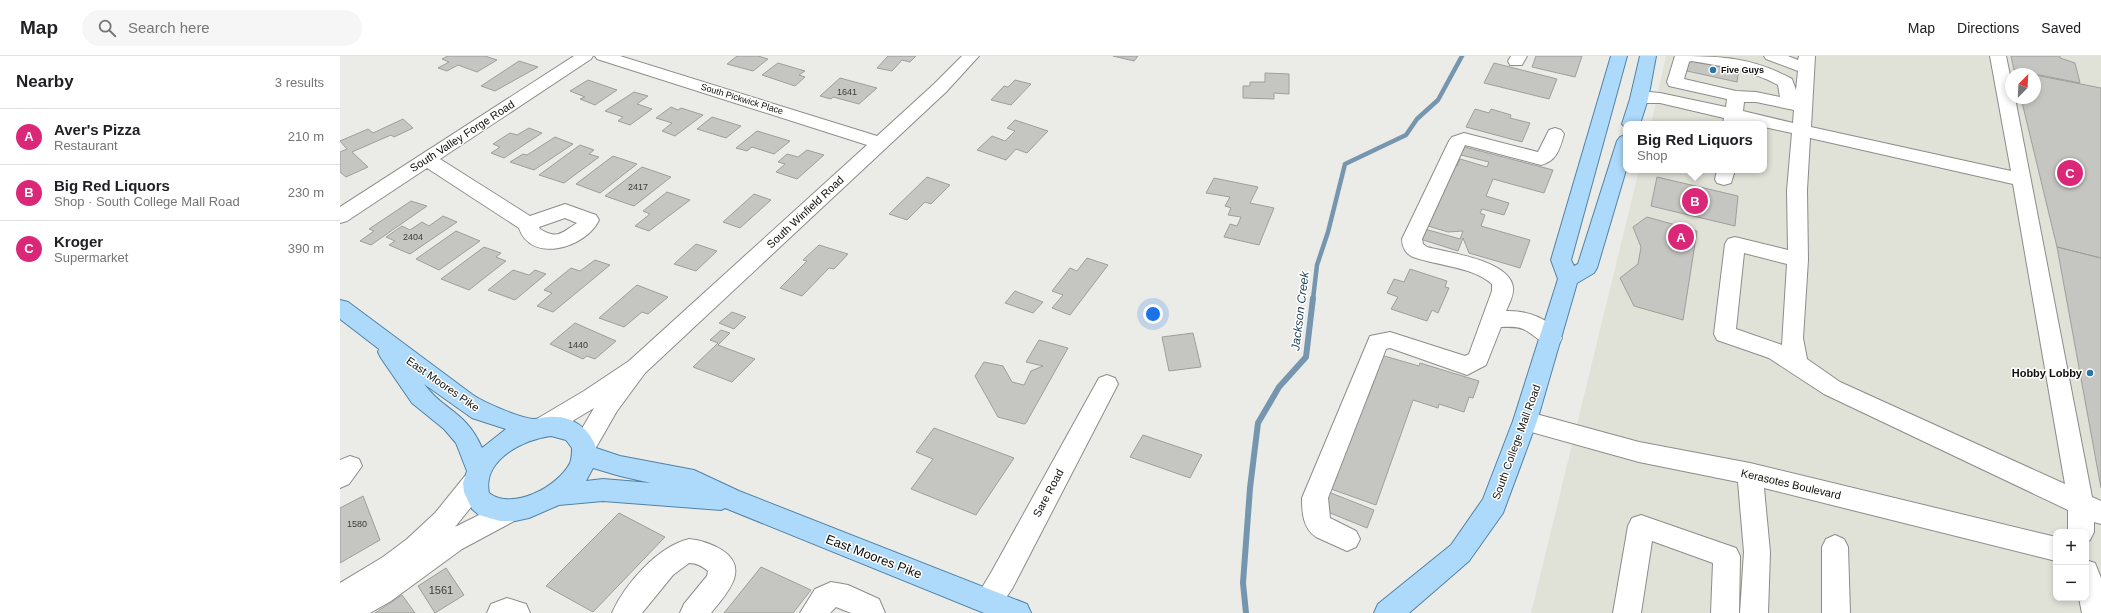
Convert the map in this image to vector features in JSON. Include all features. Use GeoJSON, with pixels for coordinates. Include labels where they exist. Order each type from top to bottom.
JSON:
{"type":"FeatureCollection","features":[{"type":"Feature","properties":{"kind":"main road"},"geometry":{"type":"LineString","coordinates":[[1619,56],[1561,260],[1568,279],[1587,268],[1623,152]]}},
{"type":"Feature","properties":{"kind":"main road"},"geometry":{"type":"LineString","coordinates":[[1632,121],[1639,99],[1648,56]]}},
{"type":"Feature","properties":{"kind":"main road"},"geometry":{"type":"LineString","coordinates":[[1609,92],[1639,99]]}},
{"type":"Feature","properties":{"kind":"main road","name":"South College Mall Road"},"geometry":{"type":"LineString","coordinates":[[1388,613],[1460,553],[1494,504],[1525,421],[1568,279]]}},
{"type":"Feature","properties":{"kind":"main road","name":"East Moores Pike"},"geometry":{"type":"LineString","coordinates":[[340,308],[453,393],[480,411],[538,428]]}},
{"type":"Feature","properties":{"kind":"main road","name":"East Moores Pike"},"geometry":{"type":"LineString","coordinates":[[380,338],[420,396],[452,422],[466,438],[477,477]]}},
{"type":"Feature","properties":{"kind":"main road"},"geometry":{"type":"LineString","coordinates":[[538,428],[567,428],[578,434],[585,449],[577,473],[567,485],[554,495],[526,508],[509,511],[492,509],[480,502],[475,490],[477,477],[488,457],[502,444],[517,435],[538,428]]}},
{"type":"Feature","properties":{"kind":"main road","name":"East Moores Pike"},"geometry":{"type":"LineString","coordinates":[[585,449],[620,466],[694,481],[730,499],[1017,613]]}},
{"type":"Feature","properties":{"kind":"main road","name":"East Moores Pike"},"geometry":{"type":"LineString","coordinates":[[554,495],[603,490],[730,499]]}},
{"type":"Feature","properties":{"kind":"street","name":"South Valley Forge Road"},"geometry":{"type":"LineString","coordinates":[[340,216],[585,56]]}},
{"type":"Feature","properties":{"kind":"street","name":"South Pickwick Place"},"geometry":{"type":"LineString","coordinates":[[603,56],[880,143]]}},
{"type":"Feature","properties":{"kind":"street","name":"South Winfield Road"},"geometry":{"type":"LineString","coordinates":[[538,428],[592,398],[637,367],[940,88],[971,56]]}},
{"type":"Feature","properties":{"kind":"street"},"geometry":{"type":"LineString","coordinates":[[1687,56],[1681,59],[1675,82],[1736,96],[1756,97],[1797,105]]}},
{"type":"Feature","properties":{"kind":"street"},"geometry":{"type":"LineString","coordinates":[[1691,56],[1727,62],[1771,73],[1786,82],[1797,105],[1801,136],[1798,190],[1798,260],[1792,338],[1796,363]]}},
{"type":"Feature","properties":{"kind":"street"},"geometry":{"type":"LineString","coordinates":[[1772,56],[1806,62],[1797,105]]}},
{"type":"Feature","properties":{"kind":"street"},"geometry":{"type":"LineString","coordinates":[[1998,56],[2091,508],[2082,529]]}},
{"type":"Feature","properties":{"kind":"street"},"geometry":{"type":"LineString","coordinates":[[1639,99],[1649,97],[1660,98],[1730,121],[1736,96]]}},
{"type":"Feature","properties":{"kind":"street"},"geometry":{"type":"LineString","coordinates":[[1767,129],[2024,187]]}},
{"type":"Feature","properties":{"kind":"street"},"geometry":{"type":"LineString","coordinates":[[1767,133],[1801,136]]}},
{"type":"Feature","properties":{"kind":"street"},"geometry":{"type":"LineString","coordinates":[[1347,539],[1322,529],[1315,516],[1315,498],[1378,342],[1390,340],[1467,366],[1478,359],[1494,320],[1503,291],[1502,284],[1497,277],[1487,271],[1414,249],[1412,239],[1458,141],[1464,139],[1541,159],[1546,157],[1549,153],[1555,134]]}},
{"type":"Feature","properties":{"kind":"street"},"geometry":{"type":"LineString","coordinates":[[427,158],[508,213],[528,224]]}},
{"type":"Feature","properties":{"kind":"street"},"geometry":{"type":"LineString","coordinates":[[1798,260],[1735,244],[1725,334],[1777,352],[1796,363],[1832,388],[2091,508]]}},
{"type":"Feature","properties":{"kind":"street"},"geometry":{"type":"LineString","coordinates":[[1494,320],[1506,330],[1534,340],[1551,338]]}},
{"type":"Feature","properties":{"kind":"street","name":"South Winfield Road"},"geometry":{"type":"LineString","coordinates":[[585,449],[609,404],[637,367]]}},
{"type":"Feature","properties":{"kind":"street","name":"Sare Road"},"geometry":{"type":"LineString","coordinates":[[988,601],[1002,580],[1107,384]]}},
{"type":"Feature","properties":{"kind":"street","name":"Kerasotes Boulevard"},"geometry":{"type":"LineString","coordinates":[[1525,421],[1639,452],[1750,474],[2053,547]]}},
{"type":"Feature","properties":{"kind":"street"},"geometry":{"type":"LineString","coordinates":[[1750,474],[1757,552],[1754,613]]}},
{"type":"Feature","properties":{"kind":"street"},"geometry":{"type":"LineString","coordinates":[[340,597],[402,558],[423,542],[440,526],[477,477]]}},
{"type":"Feature","properties":{"kind":"street"},"geometry":{"type":"LineString","coordinates":[[344,613],[381,592],[454,541],[509,511]]}},
{"type":"Feature","properties":{"kind":"street"},"geometry":{"type":"LineString","coordinates":[[1627,613],[1641,526],[1727,556],[1725,613]]}},
{"type":"Feature","properties":{"kind":"street"},"geometry":{"type":"LineString","coordinates":[[1835,547],[1836,613]]}},
{"type":"Feature","properties":{"kind":"street"},"geometry":{"type":"LineString","coordinates":[[626,613],[650,581],[671,560],[688,551],[708,555],[722,566],[720,581],[694,613]]}},
{"type":"Feature","properties":{"kind":"street"},"geometry":{"type":"LineString","coordinates":[[2089,584],[2096,613]]}},
{"type":"Feature","properties":{"kind":"street"},"geometry":{"type":"LineString","coordinates":[[820,605],[835,595],[842,596],[869,608],[871,613]]}},
{"type":"Feature","properties":{"kind":"shaded area"},"geometry":{"type":"Polygon","coordinates":[[[1666,56],[2101,56],[2101,613],[1531,613],[1638,173],[1767,173],[1767,121],[1652,121],[1666,56]]]}},
{"type":"Feature","properties":{"kind":"building"},"geometry":{"type":"Polygon","coordinates":[[[448,56],[485,56],[497,60],[477,72],[458,65],[447,71],[438,68],[449,62],[442,59],[448,56]]]}},
{"type":"Feature","properties":{"kind":"building"},"geometry":{"type":"Polygon","coordinates":[[[737,56],[758,56],[768,59],[753,71],[727,64],[737,56]]]}},
{"type":"Feature","properties":{"kind":"building"},"geometry":{"type":"Polygon","coordinates":[[[888,56],[916,56],[910,62],[902,60],[892,71],[877,68],[888,56]]]}},
{"type":"Feature","properties":{"kind":"building"},"geometry":{"type":"Polygon","coordinates":[[[1113,56],[1138,56],[1134,61],[1113,56]]]}},
{"type":"Feature","properties":{"kind":"building"},"geometry":{"type":"Polygon","coordinates":[[[1536,56],[1582,56],[1575,77],[1532,67],[1536,56]]]}},
{"type":"Feature","properties":{"kind":"building"},"geometry":{"type":"Polygon","coordinates":[[[2011,56],[2060,56],[2060,58],[2075,63],[2080,83],[2041,75],[2041,68],[2014,68],[2011,56]]]}},
{"type":"Feature","properties":{"kind":"building","name":"Five Guys"},"geometry":{"type":"Polygon","coordinates":[[[1689,59],[1739,69],[1737,82],[1687,71],[1689,59]]]}},
{"type":"Feature","properties":{"kind":"building"},"geometry":{"type":"Polygon","coordinates":[[[519,61],[538,67],[495,91],[481,86],[519,61]]]}},
{"type":"Feature","properties":{"kind":"building"},"geometry":{"type":"Polygon","coordinates":[[[778,63],[805,71],[799,75],[805,77],[795,86],[762,75],[778,63]]]}},
{"type":"Feature","properties":{"kind":"building"},"geometry":{"type":"Polygon","coordinates":[[[1494,63],[1557,79],[1549,99],[1484,83],[1494,63]]]}},
{"type":"Feature","properties":{"kind":"building"},"geometry":{"type":"Polygon","coordinates":[[[1265,73],[1289,74],[1289,94],[1274,93],[1274,99],[1243,98],[1243,86],[1250,86],[1250,82],[1265,82],[1265,73]]]}},
{"type":"Feature","properties":{"kind":"building"},"geometry":{"type":"Polygon","coordinates":[[[2041,76],[2101,88],[2101,258],[2057,247],[2022,104],[2041,104],[2041,76]]]}},
{"type":"Feature","properties":{"kind":"building"},"geometry":{"type":"Polygon","coordinates":[[[840,78],[877,88],[859,104],[833,97],[831,99],[820,96],[840,78]]]}},
{"type":"Feature","properties":{"kind":"building"},"geometry":{"type":"Polygon","coordinates":[[[588,80],[617,90],[595,105],[580,99],[585,97],[570,91],[588,80]]]}},
{"type":"Feature","properties":{"kind":"building"},"geometry":{"type":"Polygon","coordinates":[[[1015,80],[1031,84],[1011,105],[991,100],[1004,86],[1008,87],[1015,80]]]}},
{"type":"Feature","properties":{"kind":"building"},"geometry":{"type":"Polygon","coordinates":[[[634,92],[648,96],[637,104],[652,109],[630,125],[618,121],[623,117],[605,111],[634,92]]]}},
{"type":"Feature","properties":{"kind":"building"},"geometry":{"type":"Polygon","coordinates":[[[671,107],[678,110],[681,108],[703,115],[675,136],[662,131],[672,123],[656,118],[671,107]]]}},
{"type":"Feature","properties":{"kind":"building"},"geometry":{"type":"Polygon","coordinates":[[[1475,109],[1489,113],[1491,109],[1511,115],[1510,118],[1530,123],[1522,142],[1466,127],[1475,109]]]}},
{"type":"Feature","properties":{"kind":"building"},"geometry":{"type":"Polygon","coordinates":[[[712,117],[741,126],[726,138],[697,129],[712,117]]]}},
{"type":"Feature","properties":{"kind":"building"},"geometry":{"type":"Polygon","coordinates":[[[403,119],[413,128],[394,137],[391,135],[352,152],[368,167],[346,177],[340,172],[340,152],[347,149],[340,141],[368,129],[373,133],[403,119]]]}},
{"type":"Feature","properties":{"kind":"building"},"geometry":{"type":"Polygon","coordinates":[[[1015,120],[1048,131],[1027,153],[1016,149],[1006,160],[977,150],[992,136],[1005,141],[1015,131],[1007,128],[1015,120]]]}},
{"type":"Feature","properties":{"kind":"building"},"geometry":{"type":"Polygon","coordinates":[[[529,128],[542,133],[504,158],[491,153],[500,147],[493,144],[510,133],[517,135],[529,128]]]}},
{"type":"Feature","properties":{"kind":"building"},"geometry":{"type":"Polygon","coordinates":[[[757,131],[790,141],[774,154],[752,147],[747,151],[736,148],[757,131]]]}},
{"type":"Feature","properties":{"kind":"building"},"geometry":{"type":"Polygon","coordinates":[[[555,137],[573,144],[534,170],[510,162],[523,154],[527,155],[555,137]]]}},
{"type":"Feature","properties":{"kind":"building"},"geometry":{"type":"Polygon","coordinates":[[[580,145],[594,150],[589,154],[599,157],[564,183],[539,175],[580,145]]]}},
{"type":"Feature","properties":{"kind":"building"},"geometry":{"type":"Polygon","coordinates":[[[1461,146],[1553,170],[1544,193],[1493,179],[1486,196],[1509,203],[1504,215],[1482,209],[1480,213],[1485,215],[1481,226],[1530,240],[1520,268],[1469,253],[1463,238],[1458,251],[1420,239],[1425,229],[1460,239],[1463,231],[1448,232],[1428,226],[1454,166],[1457,166],[1460,159],[1487,167],[1489,162],[1457,154],[1461,146]]]}},
{"type":"Feature","properties":{"kind":"building"},"geometry":{"type":"Polygon","coordinates":[[[807,150],[824,155],[797,179],[776,172],[785,164],[778,162],[787,154],[798,157],[807,150]]]}},
{"type":"Feature","properties":{"kind":"building"},"geometry":{"type":"Polygon","coordinates":[[[613,156],[637,164],[600,193],[576,184],[613,156]]]}},
{"type":"Feature","properties":{"kind":"building"},"geometry":{"type":"Polygon","coordinates":[[[642,167],[671,177],[634,206],[605,196],[642,167]]]}},
{"type":"Feature","properties":{"kind":"building"},"geometry":{"type":"Polygon","coordinates":[[[927,177],[950,185],[931,204],[925,202],[907,220],[889,214],[927,177]]]}},
{"type":"Feature","properties":{"kind":"building"},"geometry":{"type":"Polygon","coordinates":[[[1657,177],[1738,196],[1735,226],[1651,206],[1657,177]]]}},
{"type":"Feature","properties":{"kind":"building"},"geometry":{"type":"Polygon","coordinates":[[[1214,178],[1258,187],[1250,203],[1274,208],[1259,245],[1224,237],[1230,224],[1237,226],[1241,217],[1228,215],[1231,208],[1225,206],[1230,197],[1206,193],[1214,178]]]}},
{"type":"Feature","properties":{"kind":"building"},"geometry":{"type":"Polygon","coordinates":[[[667,192],[690,200],[649,231],[635,226],[650,214],[643,211],[667,192]]]}},
{"type":"Feature","properties":{"kind":"building"},"geometry":{"type":"Polygon","coordinates":[[[754,194],[771,200],[740,228],[723,222],[754,194]]]}},
{"type":"Feature","properties":{"kind":"building"},"geometry":{"type":"Polygon","coordinates":[[[411,201],[427,206],[371,245],[360,241],[374,231],[369,229],[411,201]]]}},
{"type":"Feature","properties":{"kind":"building"},"geometry":{"type":"Polygon","coordinates":[[[443,216],[457,222],[410,254],[389,245],[395,241],[386,237],[402,226],[410,230],[422,222],[429,226],[443,216]]]}},
{"type":"Feature","properties":{"kind":"building"},"geometry":{"type":"Polygon","coordinates":[[[1647,217],[1697,231],[1683,320],[1634,306],[1620,278],[1638,264],[1641,247],[1633,227],[1647,217]]]}},
{"type":"Feature","properties":{"kind":"building"},"geometry":{"type":"Polygon","coordinates":[[[456,231],[480,241],[439,270],[416,259],[456,231]]]}},
{"type":"Feature","properties":{"kind":"building"},"geometry":{"type":"Polygon","coordinates":[[[696,244],[717,251],[696,271],[674,264],[696,244]]]}},
{"type":"Feature","properties":{"kind":"building"},"geometry":{"type":"Polygon","coordinates":[[[819,245],[848,254],[834,269],[829,268],[802,296],[780,288],[807,261],[803,260],[819,245]]]}},
{"type":"Feature","properties":{"kind":"building"},"geometry":{"type":"Polygon","coordinates":[[[484,247],[501,253],[496,257],[506,261],[469,290],[441,279],[484,247]]]}},
{"type":"Feature","properties":{"kind":"building","name":"Hobby Lobby"},"geometry":{"type":"Polygon","coordinates":[[[2057,247],[2101,258],[2101,488],[2057,247]]]}},
{"type":"Feature","properties":{"kind":"building"},"geometry":{"type":"Polygon","coordinates":[[[1087,258],[1108,265],[1070,315],[1052,308],[1063,295],[1052,291],[1070,268],[1077,271],[1087,258]]]}},
{"type":"Feature","properties":{"kind":"building"},"geometry":{"type":"Polygon","coordinates":[[[595,260],[610,265],[553,312],[537,306],[552,293],[544,290],[571,268],[580,271],[595,260]]]}},
{"type":"Feature","properties":{"kind":"building"},"geometry":{"type":"Polygon","coordinates":[[[1410,269],[1447,281],[1445,287],[1449,288],[1438,313],[1432,310],[1427,321],[1391,309],[1398,297],[1387,293],[1394,279],[1404,282],[1410,269]]]}},
{"type":"Feature","properties":{"kind":"building"},"geometry":{"type":"Polygon","coordinates":[[[513,270],[529,275],[535,270],[546,274],[515,300],[488,290],[513,270]]]}},
{"type":"Feature","properties":{"kind":"building"},"geometry":{"type":"Polygon","coordinates":[[[637,285],[668,297],[648,314],[642,312],[624,327],[599,318],[637,285]]]}},
{"type":"Feature","properties":{"kind":"building"},"geometry":{"type":"Polygon","coordinates":[[[1015,291],[1043,302],[1033,313],[1005,303],[1015,291]]]}},
{"type":"Feature","properties":{"kind":"building"},"geometry":{"type":"Polygon","coordinates":[[[732,312],[746,317],[734,329],[719,323],[732,312]]]}},
{"type":"Feature","properties":{"kind":"building"},"geometry":{"type":"Polygon","coordinates":[[[575,323],[616,341],[595,359],[587,356],[583,359],[550,344],[575,323]]]}},
{"type":"Feature","properties":{"kind":"building"},"geometry":{"type":"Polygon","coordinates":[[[721,330],[730,333],[718,345],[755,359],[732,382],[693,367],[718,343],[710,340],[721,330]]]}},
{"type":"Feature","properties":{"kind":"building"},"geometry":{"type":"Polygon","coordinates":[[[1193,333],[1201,367],[1169,371],[1162,337],[1193,333]]]}},
{"type":"Feature","properties":{"kind":"building"},"geometry":{"type":"Polygon","coordinates":[[[1039,340],[1068,348],[1026,423],[1024,424],[998,417],[975,376],[984,362],[1003,366],[1012,382],[1024,385],[1031,371],[1043,366],[1026,362],[1039,340]]]}},
{"type":"Feature","properties":{"kind":"building"},"geometry":{"type":"Polygon","coordinates":[[[1381,355],[1419,366],[1420,363],[1479,381],[1473,398],[1469,397],[1464,412],[1439,404],[1438,408],[1413,400],[1376,505],[1331,489],[1337,476],[1329,473],[1362,395],[1368,397],[1374,381],[1371,380],[1381,355]]]}},
{"type":"Feature","properties":{"kind":"building"},"geometry":{"type":"Polygon","coordinates":[[[934,428],[1014,458],[976,515],[911,489],[933,459],[916,452],[934,428]]]}},
{"type":"Feature","properties":{"kind":"building"},"geometry":{"type":"Polygon","coordinates":[[[1143,435],[1202,455],[1190,478],[1130,457],[1143,435]]]}},
{"type":"Feature","properties":{"kind":"building"},"geometry":{"type":"Polygon","coordinates":[[[1326,491],[1374,510],[1367,528],[1318,508],[1326,491]]]}},
{"type":"Feature","properties":{"kind":"building"},"geometry":{"type":"Polygon","coordinates":[[[363,496],[380,540],[340,563],[340,508],[363,496]]]}},
{"type":"Feature","properties":{"kind":"building"},"geometry":{"type":"Polygon","coordinates":[[[619,513],[665,537],[593,612],[546,586],[619,513]]]}},
{"type":"Feature","properties":{"kind":"building"},"geometry":{"type":"Polygon","coordinates":[[[761,567],[811,590],[793,613],[724,613],[761,567]]]}},
{"type":"Feature","properties":{"kind":"building"},"geometry":{"type":"Polygon","coordinates":[[[446,568],[464,595],[435,613],[418,586],[446,568]]]}},
{"type":"Feature","properties":{"kind":"building"},"geometry":{"type":"Polygon","coordinates":[[[402,595],[415,613],[375,613],[402,595]]]}},
{"type":"Feature","properties":{"kind":"waterway","name":"Jackson Creek"},"geometry":{"type":"LineString","coordinates":[[1313,299],[1317,265],[1328,232],[1345,164],[1406,135],[1417,119],[1438,100],[1462,56]]}},
{"type":"Feature","properties":{"kind":"waterway","name":"Jackson Creek"},"geometry":{"type":"LineString","coordinates":[[1246,613],[1243,583],[1250,488],[1258,423],[1279,387],[1306,357],[1313,298]]}},
{"type":"Feature","properties":{"kind":"place","name":"Five Guys"},"geometry":{"type":"Point","coordinates":[1713,70]}},
{"type":"Feature","properties":{"kind":"place","name":"Kroger"},"geometry":{"type":"Point","coordinates":[2070,173]}},
{"type":"Feature","properties":{"kind":"place","name":"Big Red Liquors"},"geometry":{"type":"Point","coordinates":[1695,201]}},
{"type":"Feature","properties":{"kind":"place","name":"Aver's Pizza"},"geometry":{"type":"Point","coordinates":[1681,237]}},
{"type":"Feature","properties":{"kind":"place","name":"Hobby Lobby"},"geometry":{"type":"Point","coordinates":[2090,373]}}]}
